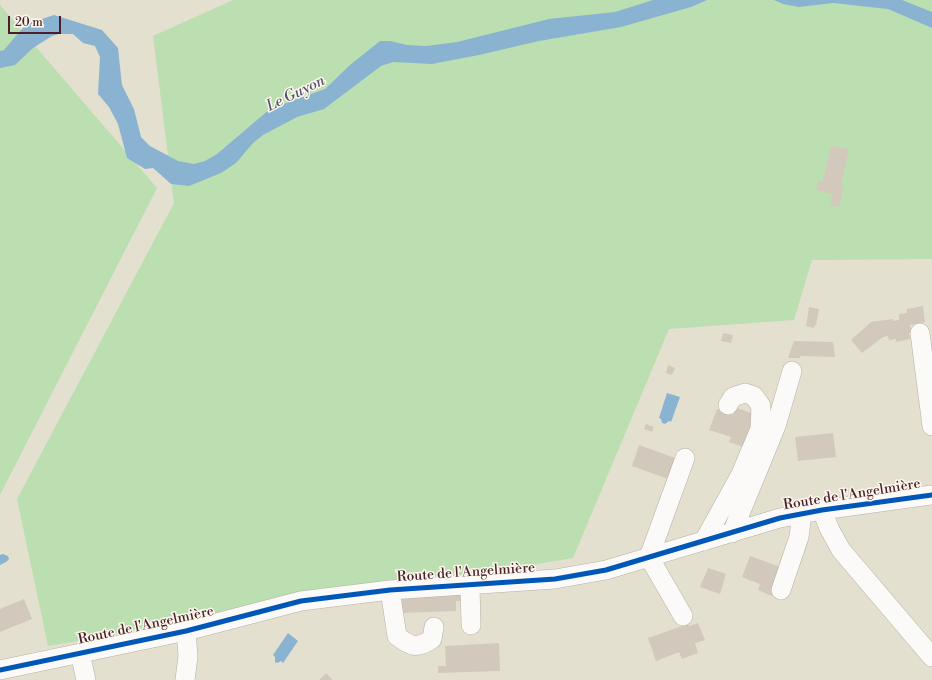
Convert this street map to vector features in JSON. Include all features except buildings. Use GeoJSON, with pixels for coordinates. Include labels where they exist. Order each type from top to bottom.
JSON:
{"type":"FeatureCollection","features":[{"type":"Feature","properties":{"kind":"street"},"geometry":{"type":"LineString","coordinates":[[920,333],[932,426]]}},
{"type":"Feature","properties":{"kind":"street"},"geometry":{"type":"LineString","coordinates":[[732,533],[776,426],[792,370]]}},
{"type":"Feature","properties":{"kind":"street"},"geometry":{"type":"LineString","coordinates":[[704,541],[741,474],[760,429],[761,406],[754,396],[745,393],[733,397],[728,405]]}},
{"type":"Feature","properties":{"kind":"street"},"geometry":{"type":"LineString","coordinates":[[683,616],[649,557],[685,458]]}},
{"type":"Feature","properties":{"kind":"street","name":"Route de l'Angelmière"},"geometry":{"type":"LineString","coordinates":[[0,670],[186,631],[301,601],[390,590],[555,579],[606,570],[802,513],[932,495]]}},
{"type":"Feature","properties":{"kind":"street"},"geometry":{"type":"LineString","coordinates":[[822,510],[829,528],[841,550],[932,657]]}},
{"type":"Feature","properties":{"kind":"street"},"geometry":{"type":"LineString","coordinates":[[782,590],[799,537],[802,513]]}},
{"type":"Feature","properties":{"kind":"street"},"geometry":{"type":"LineString","coordinates":[[470,585],[471,625]]}},
{"type":"Feature","properties":{"kind":"street"},"geometry":{"type":"LineString","coordinates":[[390,590],[397,636],[410,646],[423,645],[432,639],[434,627]]}},
{"type":"Feature","properties":{"kind":"street"},"geometry":{"type":"LineString","coordinates":[[185,680],[188,656],[186,631]]}},
{"type":"Feature","properties":{"kind":"street"},"geometry":{"type":"LineString","coordinates":[[80,653],[86,680]]}},
{"type":"Feature","properties":{"kind":"green space"},"geometry":{"type":"Polygon","coordinates":[[[233,0],[932,0],[932,259],[812,260],[794,320],[669,329],[573,558],[48,646],[17,499],[174,203],[153,36],[233,0]]]}},
{"type":"Feature","properties":{"kind":"green space"},"geometry":{"type":"Polygon","coordinates":[[[0,5],[157,188],[0,495],[0,5]]]}},
{"type":"Feature","properties":{"kind":"water"},"geometry":{"type":"Polygon","coordinates":[[[653,0],[707,0],[691,7],[621,27],[539,41],[432,64],[393,62],[381,66],[324,109],[297,117],[263,135],[253,143],[236,163],[221,173],[189,186],[171,184],[153,168],[145,169],[127,158],[118,124],[109,107],[98,94],[100,57],[95,46],[83,43],[73,34],[59,34],[52,36],[33,48],[15,65],[0,68],[0,51],[4,50],[27,24],[54,15],[102,30],[118,48],[122,85],[134,109],[141,137],[150,146],[178,161],[194,164],[205,161],[217,154],[270,109],[325,89],[350,65],[380,41],[426,46],[457,42],[549,19],[615,12],[653,0]]]}},
{"type":"Feature","properties":{"kind":"water"},"geometry":{"type":"Polygon","coordinates":[[[774,0],[902,0],[932,12],[932,28],[888,9],[833,3],[799,7],[783,4],[774,0]]]}},
{"type":"Feature","properties":{"kind":"water"},"geometry":{"type":"Polygon","coordinates":[[[667,393],[680,397],[671,422],[669,421],[665,424],[662,423],[661,419],[659,418],[667,393]]]}},
{"type":"Feature","properties":{"kind":"water"},"geometry":{"type":"Polygon","coordinates":[[[3,554],[8,556],[9,559],[0,565],[0,555],[3,554]]]}},
{"type":"Feature","properties":{"kind":"water"},"geometry":{"type":"Polygon","coordinates":[[[288,633],[298,641],[283,663],[281,661],[277,663],[275,662],[275,657],[273,655],[288,633]]]}},
{"type":"Feature","properties":{"kind":"cycle path"},"geometry":{"type":"LineString","coordinates":[[0,670],[186,631],[301,601],[390,590],[555,579],[606,570],[780,518],[822,510],[932,495]]}},
{"type":"Feature","properties":{"kind":"water label","name":"Le Guyon"},"geometry":{"type":"Point","coordinates":[296,94]}}]}
